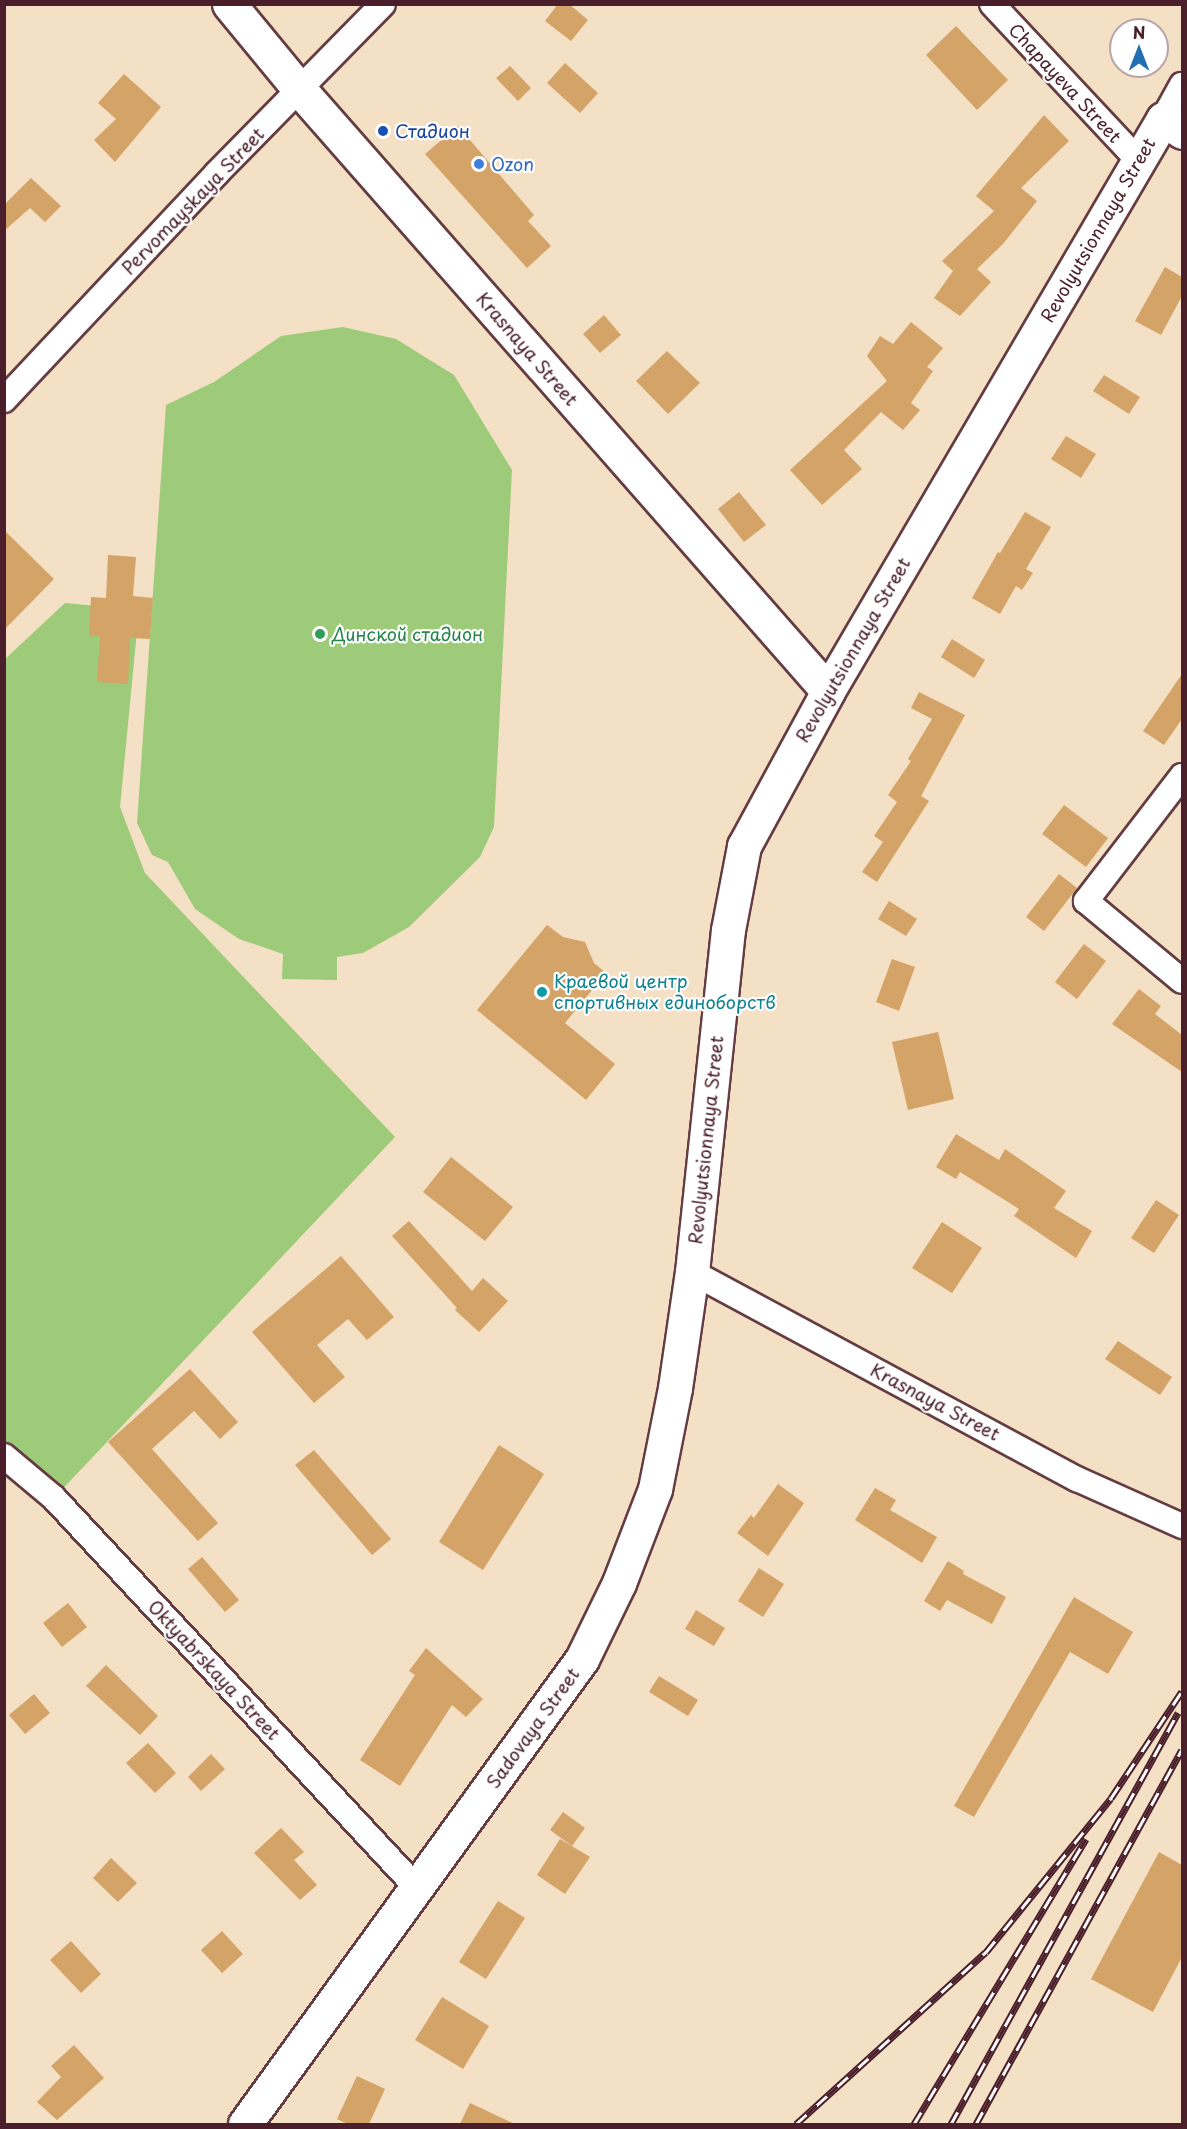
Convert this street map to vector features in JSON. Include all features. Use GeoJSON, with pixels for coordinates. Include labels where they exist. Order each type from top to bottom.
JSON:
{"type":"FeatureCollection","features":[{"type":"Feature","properties":{"kind":"street","name":"Krasnaya Street"},"geometry":{"type":"LineString","coordinates":[[229,4],[300,90],[828,691]]}},
{"type":"Feature","properties":{"kind":"street","name":"Pervomayskaya Street"},"geometry":{"type":"LineString","coordinates":[[4,400],[216,174],[383,4]]}},
{"type":"Feature","properties":{"kind":"street","name":"Chapayeva Street"},"geometry":{"type":"LineString","coordinates":[[992,4],[1139,161]]}},
{"type":"Feature","properties":{"kind":"street","name":"Revolyutsionnaya Street"},"geometry":{"type":"LineString","coordinates":[[692,1272],[728,930],[744,846],[828,691],[1139,161],[1173,126],[1182,85]]}},
{"type":"Feature","properties":{"kind":"street"},"geometry":{"type":"LineString","coordinates":[[1182,776],[1086,901],[1182,981]]}},
{"type":"Feature","properties":{"kind":"street","name":"Krasnaya Street"},"geometry":{"type":"LineString","coordinates":[[692,1272],[1077,1479],[1182,1526]]}},
{"type":"Feature","properties":{"kind":"street","name":"Sadovaya Street"},"geometry":{"type":"LineString","coordinates":[[245,2124],[418,1889],[582,1659],[619,1582],[655,1489],[675,1388],[692,1272]]}},
{"type":"Feature","properties":{"kind":"street","name":"Oktyabrskaya Street"},"geometry":{"type":"LineString","coordinates":[[4,1456],[54,1498],[418,1889]]}},
{"type":"Feature","properties":{"kind":"green space"},"geometry":{"type":"Polygon","coordinates":[[[343,327],[396,339],[454,375],[512,470],[494,827],[480,857],[409,927],[363,953],[337,957],[337,980],[282,979],[283,954],[239,939],[195,909],[168,862],[152,855],[137,823],[166,405],[214,382],[281,336],[343,327]]]}},
{"type":"Feature","properties":{"kind":"green space"},"geometry":{"type":"Polygon","coordinates":[[[65,603],[139,610],[120,807],[145,873],[395,1137],[54,1498],[5,1442],[4,660],[65,603]]]}},
{"type":"Feature","properties":{"kind":"building"},"geometry":{"type":"Polygon","coordinates":[[[558,4],[569,4],[588,20],[571,41],[545,21],[558,4]]]}},
{"type":"Feature","properties":{"kind":"building"},"geometry":{"type":"Polygon","coordinates":[[[956,26],[1008,80],[977,110],[926,55],[956,26]]]}},
{"type":"Feature","properties":{"kind":"building"},"geometry":{"type":"Polygon","coordinates":[[[565,63],[598,93],[580,113],[547,83],[565,63]]]}},
{"type":"Feature","properties":{"kind":"building"},"geometry":{"type":"Polygon","coordinates":[[[510,66],[531,88],[518,101],[496,78],[510,66]]]}},
{"type":"Feature","properties":{"kind":"building"},"geometry":{"type":"Polygon","coordinates":[[[124,74],[161,107],[115,162],[94,140],[116,119],[98,103],[124,74]]]}},
{"type":"Feature","properties":{"kind":"building"},"geometry":{"type":"Polygon","coordinates":[[[1044,115],[1069,141],[1021,188],[1037,201],[1003,244],[977,269],[991,282],[960,316],[934,298],[953,271],[942,261],[994,211],[976,196],[1044,115]]]}},
{"type":"Feature","properties":{"kind":"building"},"geometry":{"type":"Polygon","coordinates":[[[458,126],[534,215],[528,221],[551,246],[527,268],[425,154],[458,126]]]}},
{"type":"Feature","properties":{"kind":"building"},"geometry":{"type":"Polygon","coordinates":[[[31,178],[61,206],[45,222],[30,208],[4,231],[4,205],[31,178]]]}},
{"type":"Feature","properties":{"kind":"building"},"geometry":{"type":"Polygon","coordinates":[[[1165,267],[1182,277],[1182,296],[1161,335],[1135,321],[1165,267]]]}},
{"type":"Feature","properties":{"kind":"building"},"geometry":{"type":"Polygon","coordinates":[[[604,315],[621,335],[600,353],[583,334],[604,315]]]}},
{"type":"Feature","properties":{"kind":"building"},"geometry":{"type":"Polygon","coordinates":[[[911,322],[943,348],[927,367],[933,371],[911,403],[920,410],[903,430],[881,412],[844,450],[862,469],[822,505],[790,470],[887,381],[867,356],[880,336],[893,344],[911,322]]]}},
{"type":"Feature","properties":{"kind":"building"},"geometry":{"type":"Polygon","coordinates":[[[667,351],[700,383],[668,414],[636,381],[667,351]]]}},
{"type":"Feature","properties":{"kind":"building"},"geometry":{"type":"Polygon","coordinates":[[[1104,375],[1140,397],[1129,414],[1093,391],[1104,375]]]}},
{"type":"Feature","properties":{"kind":"building"},"geometry":{"type":"Polygon","coordinates":[[[1066,436],[1096,454],[1081,478],[1051,459],[1066,436]]]}},
{"type":"Feature","properties":{"kind":"building"},"geometry":{"type":"Polygon","coordinates":[[[739,492],[766,525],[744,542],[718,509],[739,492]]]}},
{"type":"Feature","properties":{"kind":"building"},"geometry":{"type":"Polygon","coordinates":[[[1025,512],[1051,527],[1026,569],[1033,573],[1022,590],[1016,586],[1000,614],[972,598],[998,552],[1000,553],[1025,512]]]}},
{"type":"Feature","properties":{"kind":"building"},"geometry":{"type":"Polygon","coordinates":[[[4,530],[54,579],[4,630],[4,530]]]}},
{"type":"Feature","properties":{"kind":"building"},"geometry":{"type":"Polygon","coordinates":[[[108,555],[136,557],[133,596],[153,598],[150,639],[130,638],[128,684],[97,682],[100,636],[89,635],[91,597],[106,598],[108,555]]]}},
{"type":"Feature","properties":{"kind":"building"},"geometry":{"type":"Polygon","coordinates":[[[952,639],[985,660],[974,678],[941,657],[952,639]]]}},
{"type":"Feature","properties":{"kind":"building"},"geometry":{"type":"Polygon","coordinates":[[[1182,674],[1182,719],[1164,745],[1143,731],[1182,674]]]}},
{"type":"Feature","properties":{"kind":"building"},"geometry":{"type":"Polygon","coordinates":[[[919,692],[965,715],[921,796],[929,801],[877,882],[862,872],[883,842],[874,836],[897,802],[888,795],[911,761],[908,759],[932,719],[911,708],[919,692]]]}},
{"type":"Feature","properties":{"kind":"building"},"geometry":{"type":"Polygon","coordinates":[[[1064,805],[1108,838],[1086,867],[1042,834],[1064,805]]]}},
{"type":"Feature","properties":{"kind":"building"},"geometry":{"type":"Polygon","coordinates":[[[1059,874],[1077,888],[1044,931],[1026,917],[1059,874]]]}},
{"type":"Feature","properties":{"kind":"building"},"geometry":{"type":"Polygon","coordinates":[[[889,901],[917,919],[906,936],[878,919],[889,901]]]}},
{"type":"Feature","properties":{"kind":"building","name":"Краевой центр спортивных единоборств"},"geometry":{"type":"Polygon","coordinates":[[[547,925],[563,937],[585,942],[594,963],[606,973],[565,1023],[615,1064],[586,1100],[477,1010],[547,925]]]}},
{"type":"Feature","properties":{"kind":"building"},"geometry":{"type":"Polygon","coordinates":[[[1084,944],[1106,961],[1077,999],[1055,982],[1084,944]]]}},
{"type":"Feature","properties":{"kind":"building"},"geometry":{"type":"Polygon","coordinates":[[[892,959],[915,967],[899,1011],[876,1002],[892,959]]]}},
{"type":"Feature","properties":{"kind":"building"},"geometry":{"type":"Polygon","coordinates":[[[1139,989],[1161,1006],[1155,1014],[1182,1035],[1182,1072],[1112,1024],[1139,989]]]}},
{"type":"Feature","properties":{"kind":"building"},"geometry":{"type":"Polygon","coordinates":[[[938,1032],[954,1099],[908,1110],[892,1042],[938,1032]]]}},
{"type":"Feature","properties":{"kind":"building"},"geometry":{"type":"Polygon","coordinates":[[[956,1134],[999,1160],[1005,1149],[1066,1191],[1054,1208],[1092,1231],[1076,1258],[1014,1216],[1019,1209],[960,1172],[956,1179],[936,1167],[956,1134]]]}},
{"type":"Feature","properties":{"kind":"building"},"geometry":{"type":"Polygon","coordinates":[[[451,1157],[513,1207],[485,1241],[423,1192],[451,1157]]]}},
{"type":"Feature","properties":{"kind":"building"},"geometry":{"type":"Polygon","coordinates":[[[1156,1200],[1179,1215],[1154,1253],[1131,1238],[1156,1200]]]}},
{"type":"Feature","properties":{"kind":"building"},"geometry":{"type":"Polygon","coordinates":[[[409,1221],[472,1291],[483,1278],[508,1301],[479,1332],[455,1310],[457,1308],[392,1236],[409,1221]]]}},
{"type":"Feature","properties":{"kind":"building"},"geometry":{"type":"Polygon","coordinates":[[[942,1222],[982,1248],[952,1293],[912,1268],[942,1222]]]}},
{"type":"Feature","properties":{"kind":"building"},"geometry":{"type":"Polygon","coordinates":[[[341,1256],[394,1317],[367,1340],[348,1319],[317,1345],[345,1377],[314,1403],[252,1332],[341,1256]]]}},
{"type":"Feature","properties":{"kind":"building"},"geometry":{"type":"Polygon","coordinates":[[[1118,1341],[1172,1377],[1160,1395],[1105,1359],[1118,1341]]]}},
{"type":"Feature","properties":{"kind":"building"},"geometry":{"type":"Polygon","coordinates":[[[190,1369],[238,1422],[220,1439],[194,1411],[152,1449],[218,1523],[198,1541],[108,1442],[190,1369]]]}},
{"type":"Feature","properties":{"kind":"building"},"geometry":{"type":"Polygon","coordinates":[[[499,1445],[544,1474],[483,1570],[439,1542],[499,1445]]]}},
{"type":"Feature","properties":{"kind":"building"},"geometry":{"type":"Polygon","coordinates":[[[314,1450],[391,1539],[372,1555],[295,1465],[314,1450]]]}},
{"type":"Feature","properties":{"kind":"building"},"geometry":{"type":"Polygon","coordinates":[[[778,1484],[804,1503],[768,1556],[737,1533],[751,1515],[754,1518],[778,1484]]]}},
{"type":"Feature","properties":{"kind":"building"},"geometry":{"type":"Polygon","coordinates":[[[875,1488],[896,1500],[890,1510],[937,1537],[922,1563],[855,1520],[875,1488]]]}},
{"type":"Feature","properties":{"kind":"building"},"geometry":{"type":"Polygon","coordinates":[[[202,1557],[239,1600],[225,1612],[188,1569],[202,1557]]]}},
{"type":"Feature","properties":{"kind":"building"},"geometry":{"type":"Polygon","coordinates":[[[948,1561],[964,1571],[963,1574],[1006,1597],[992,1624],[947,1600],[940,1611],[924,1601],[948,1561]]]}},
{"type":"Feature","properties":{"kind":"building"},"geometry":{"type":"Polygon","coordinates":[[[759,1568],[784,1584],[763,1617],[738,1601],[759,1568]]]}},
{"type":"Feature","properties":{"kind":"building"},"geometry":{"type":"Polygon","coordinates":[[[1074,1597],[1133,1632],[1108,1674],[1070,1652],[974,1817],[954,1806],[1074,1597]]]}},
{"type":"Feature","properties":{"kind":"building"},"geometry":{"type":"Polygon","coordinates":[[[68,1603],[87,1627],[62,1647],[43,1623],[68,1603]]]}},
{"type":"Feature","properties":{"kind":"building"},"geometry":{"type":"Polygon","coordinates":[[[696,1610],[725,1628],[714,1646],[685,1629],[696,1610]]]}},
{"type":"Feature","properties":{"kind":"building"},"geometry":{"type":"Polygon","coordinates":[[[426,1648],[483,1699],[466,1717],[452,1705],[400,1786],[360,1760],[415,1675],[409,1671],[426,1648]]]}},
{"type":"Feature","properties":{"kind":"building"},"geometry":{"type":"Polygon","coordinates":[[[106,1665],[158,1716],[140,1735],[86,1686],[106,1665]]]}},
{"type":"Feature","properties":{"kind":"building"},"geometry":{"type":"Polygon","coordinates":[[[659,1676],[698,1700],[688,1716],[649,1692],[659,1676]]]}},
{"type":"Feature","properties":{"kind":"building"},"geometry":{"type":"Polygon","coordinates":[[[34,1694],[50,1713],[25,1734],[9,1715],[34,1694]]]}},
{"type":"Feature","properties":{"kind":"building"},"geometry":{"type":"Polygon","coordinates":[[[148,1743],[176,1773],[155,1793],[126,1763],[148,1743]]]}},
{"type":"Feature","properties":{"kind":"building"},"geometry":{"type":"Polygon","coordinates":[[[211,1754],[225,1769],[201,1791],[188,1777],[211,1754]]]}},
{"type":"Feature","properties":{"kind":"building"},"geometry":{"type":"Polygon","coordinates":[[[563,1812],[585,1828],[572,1846],[550,1830],[563,1812]]]}},
{"type":"Feature","properties":{"kind":"building"},"geometry":{"type":"Polygon","coordinates":[[[281,1828],[304,1852],[294,1860],[317,1885],[300,1900],[254,1853],[281,1828]]]}},
{"type":"Feature","properties":{"kind":"building"},"geometry":{"type":"Polygon","coordinates":[[[560,1839],[590,1857],[565,1894],[537,1875],[560,1839]]]}},
{"type":"Feature","properties":{"kind":"building"},"geometry":{"type":"Polygon","coordinates":[[[1159,1852],[1182,1865],[1182,1957],[1153,2012],[1091,1979],[1159,1852]]]}},
{"type":"Feature","properties":{"kind":"building"},"geometry":{"type":"Polygon","coordinates":[[[111,1858],[137,1883],[118,1902],[93,1878],[111,1858]]]}},
{"type":"Feature","properties":{"kind":"building"},"geometry":{"type":"Polygon","coordinates":[[[498,1901],[525,1918],[486,1979],[459,1962],[498,1901]]]}},
{"type":"Feature","properties":{"kind":"building"},"geometry":{"type":"Polygon","coordinates":[[[222,1931],[243,1954],[222,1973],[201,1950],[222,1931]]]}},
{"type":"Feature","properties":{"kind":"building"},"geometry":{"type":"Polygon","coordinates":[[[71,1941],[101,1974],[81,1993],[50,1960],[71,1941]]]}},
{"type":"Feature","properties":{"kind":"building"},"geometry":{"type":"Polygon","coordinates":[[[442,1997],[489,2026],[463,2069],[415,2040],[442,1997]]]}},
{"type":"Feature","properties":{"kind":"building"},"geometry":{"type":"Polygon","coordinates":[[[74,2045],[104,2078],[57,2120],[37,2102],[61,2077],[51,2066],[74,2045]]]}},
{"type":"Feature","properties":{"kind":"building"},"geometry":{"type":"Polygon","coordinates":[[[357,2076],[385,2089],[369,2124],[348,2124],[337,2119],[357,2076]]]}},
{"type":"Feature","properties":{"kind":"building"},"geometry":{"type":"Polygon","coordinates":[[[470,2103],[515,2124],[460,2124],[470,2103]]]}},
{"type":"Feature","properties":{"kind":"railway"},"geometry":{"type":"LineString","coordinates":[[796,2124],[986,1952],[1111,1798],[1182,1691]]}},
{"type":"Feature","properties":{"kind":"railway"},"geometry":{"type":"LineString","coordinates":[[951,2124],[1178,1712]]}},
{"type":"Feature","properties":{"kind":"railway"},"geometry":{"type":"LineString","coordinates":[[976,2124],[1182,1750]]}},
{"type":"Feature","properties":{"kind":"railway"},"geometry":{"type":"LineString","coordinates":[[914,2124],[1086,1839]]}},
{"type":"Feature","properties":{"kind":"place","name":"Стадион"},"geometry":{"type":"Point","coordinates":[383,131]}},
{"type":"Feature","properties":{"kind":"place","name":"Ozon"},"geometry":{"type":"Point","coordinates":[479,164]}},
{"type":"Feature","properties":{"kind":"place","name":"Динской стадион"},"geometry":{"type":"Point","coordinates":[320,634]}},
{"type":"Feature","properties":{"kind":"place","name":"Краевой центр спортивных единоборств"},"geometry":{"type":"Point","coordinates":[542,992]}}]}
